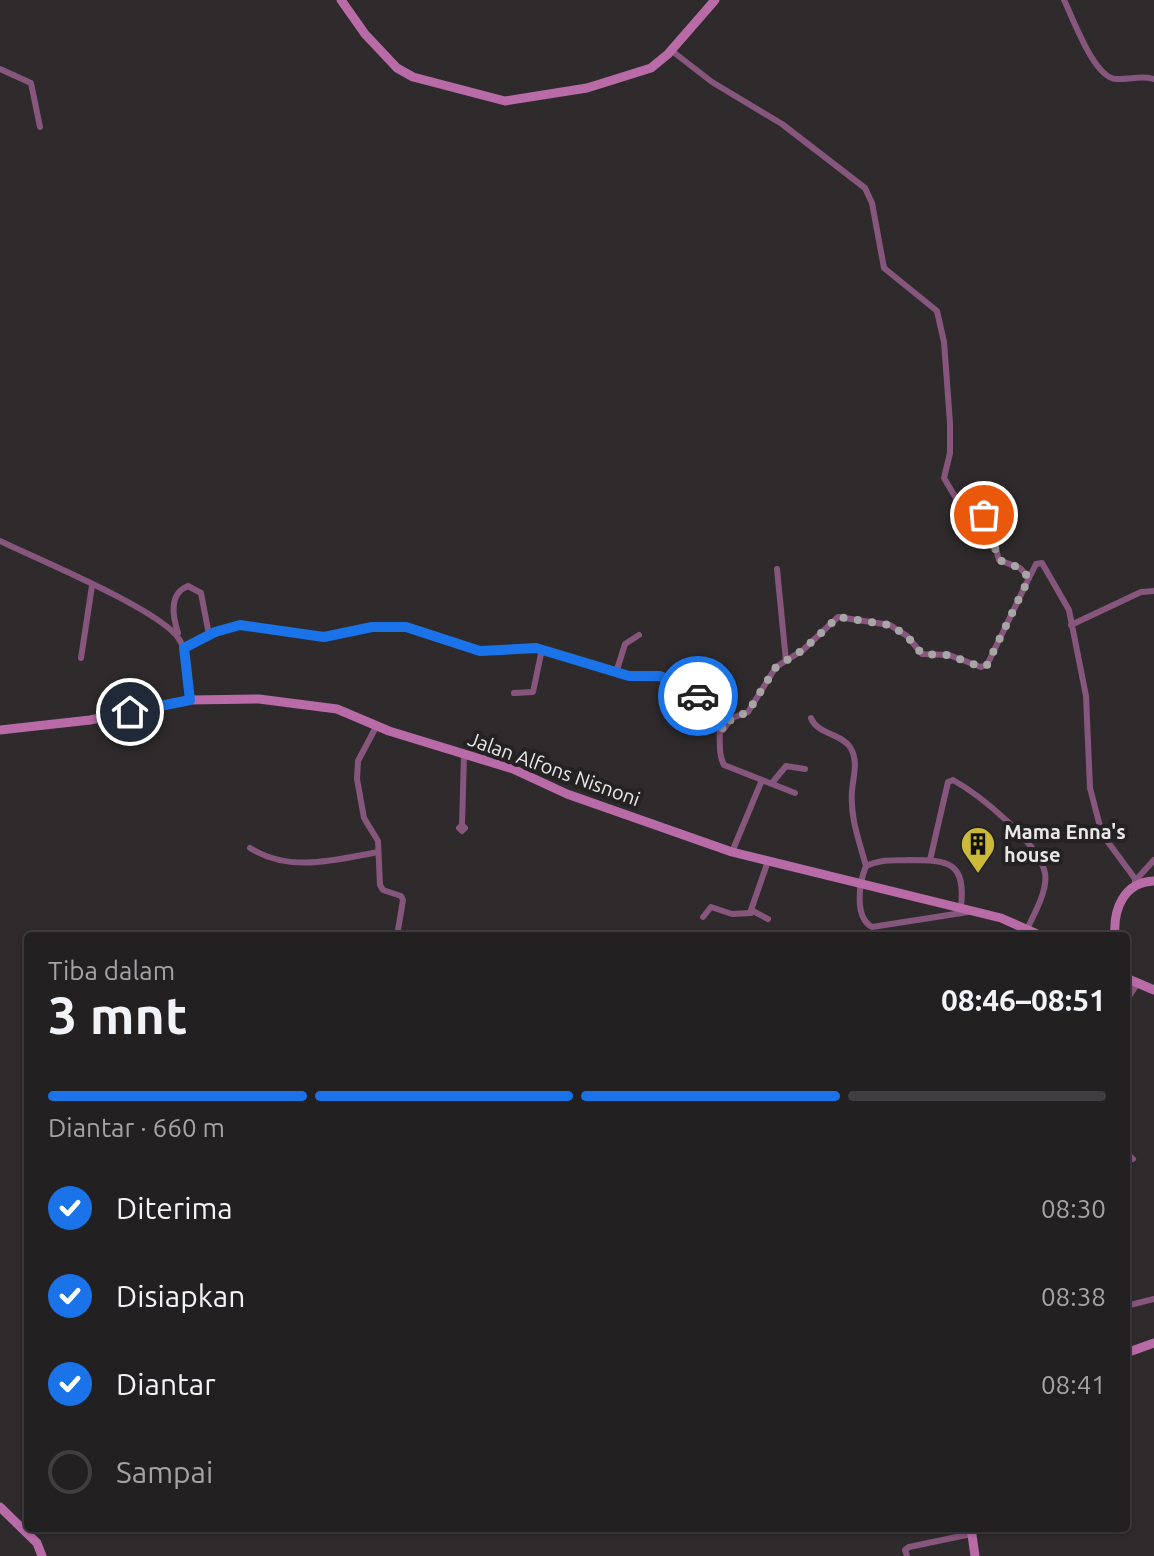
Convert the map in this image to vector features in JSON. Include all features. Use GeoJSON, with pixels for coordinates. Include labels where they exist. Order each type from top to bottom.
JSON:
{"type":"FeatureCollection","features":[{"type":"Feature","properties":{"kind":"main road"},"geometry":{"type":"LineString","coordinates":[[341,0],[365,34],[397,68],[437,84],[505,101],[617,80],[651,68],[672,51],[715,0]]}},
{"type":"Feature","properties":{"kind":"main road","name":"Jalan Alfons Nisnoni"},"geometry":{"type":"LineString","coordinates":[[0,730],[90,720],[190,700],[293,701],[337,709],[464,755],[513,769],[567,794],[732,852],[961,907],[1036,932]]}},
{"type":"Feature","properties":{"kind":"main road"},"geometry":{"type":"LineString","coordinates":[[1116,932],[1119,906],[1133,884],[1154,881]]}},
{"type":"Feature","properties":{"kind":"main road"},"geometry":{"type":"LineString","coordinates":[[1130,980],[1154,990]]}},
{"type":"Feature","properties":{"kind":"main road"},"geometry":{"type":"LineString","coordinates":[[1130,1352],[1154,1343]]}},
{"type":"Feature","properties":{"kind":"main road"},"geometry":{"type":"LineString","coordinates":[[0,1507],[24,1530]]}},
{"type":"Feature","properties":{"kind":"main road"},"geometry":{"type":"LineString","coordinates":[[26,1532],[37,1543],[42,1556]]}},
{"type":"Feature","properties":{"kind":"main road"},"geometry":{"type":"LineString","coordinates":[[971,1532],[975,1556]]}},
{"type":"Feature","properties":{"kind":"street"},"geometry":{"type":"LineString","coordinates":[[1064,0],[1086,47],[1104,75],[1116,79],[1142,76],[1154,79]]}},
{"type":"Feature","properties":{"kind":"street"},"geometry":{"type":"LineString","coordinates":[[672,51],[712,82],[782,124],[865,188],[872,203],[883,266],[937,311],[944,342],[950,423],[950,453],[944,478],[959,502],[987,517],[999,560],[1020,568],[1029,578]]}},
{"type":"Feature","properties":{"kind":"street"},"geometry":{"type":"LineString","coordinates":[[0,69],[31,83],[40,127]]}},
{"type":"Feature","properties":{"kind":"street"},"geometry":{"type":"LineString","coordinates":[[0,541],[130,605],[179,637]]}},
{"type":"Feature","properties":{"kind":"street"},"geometry":{"type":"LineString","coordinates":[[723,730],[732,718],[748,712],[763,684],[786,661],[838,617],[890,625],[907,636],[922,654],[949,655],[983,667],[997,651],[1036,564],[1045,565],[1067,603],[1086,696],[1090,788],[1108,845],[1133,884],[1154,860]]}},
{"type":"Feature","properties":{"kind":"street"},"geometry":{"type":"LineString","coordinates":[[777,569],[786,661]]}},
{"type":"Feature","properties":{"kind":"street"},"geometry":{"type":"LineString","coordinates":[[81,658],[92,586]]}},
{"type":"Feature","properties":{"kind":"street"},"geometry":{"type":"LineString","coordinates":[[190,700],[184,648],[173,603],[179,591],[188,586],[197,590],[203,598],[209,635]]}},
{"type":"Feature","properties":{"kind":"street"},"geometry":{"type":"LineString","coordinates":[[1071,625],[1141,592],[1154,591]]}},
{"type":"Feature","properties":{"kind":"street"},"geometry":{"type":"LineString","coordinates":[[184,648],[209,635],[240,625],[324,637],[379,626],[422,631],[480,651],[524,646],[616,673],[639,678],[660,676],[717,708],[723,730],[721,762],[795,793]]}},
{"type":"Feature","properties":{"kind":"street"},"geometry":{"type":"LineString","coordinates":[[616,673],[625,644],[639,635]]}},
{"type":"Feature","properties":{"kind":"street"},"geometry":{"type":"LineString","coordinates":[[514,693],[533,692],[542,649]]}},
{"type":"Feature","properties":{"kind":"street"},"geometry":{"type":"LineString","coordinates":[[811,718],[821,730],[846,743],[851,750],[855,769],[854,829],[866,866],[861,916],[872,927],[976,911]]}},
{"type":"Feature","properties":{"kind":"street"},"geometry":{"type":"LineString","coordinates":[[377,725],[358,761],[357,779],[364,818],[375,833],[380,885],[388,894],[401,896],[404,903],[398,932]]}},
{"type":"Feature","properties":{"kind":"street"},"geometry":{"type":"LineString","coordinates":[[462,825],[464,755]]}},
{"type":"Feature","properties":{"kind":"street"},"geometry":{"type":"LineString","coordinates":[[772,783],[786,766],[805,769]]}},
{"type":"Feature","properties":{"kind":"street"},"geometry":{"type":"LineString","coordinates":[[732,852],[762,780]]}},
{"type":"Feature","properties":{"kind":"street"},"geometry":{"type":"LineString","coordinates":[[930,860],[948,782],[953,780],[973,791],[1000,816],[1033,850],[1044,869],[1044,886],[1028,927]]}},
{"type":"Feature","properties":{"kind":"street"},"geometry":{"type":"LineString","coordinates":[[250,848],[281,860],[306,864],[378,852]]}},
{"type":"Feature","properties":{"kind":"street"},"geometry":{"type":"LineString","coordinates":[[866,866],[879,861],[941,860],[957,871],[962,885],[961,907]]}},
{"type":"Feature","properties":{"kind":"street"},"geometry":{"type":"LineString","coordinates":[[751,913],[768,861]]}},
{"type":"Feature","properties":{"kind":"street"},"geometry":{"type":"LineString","coordinates":[[703,917],[711,907],[732,914],[751,913],[768,919]]}},
{"type":"Feature","properties":{"kind":"street"},"geometry":{"type":"LineString","coordinates":[[1130,995],[1137,984]]}},
{"type":"Feature","properties":{"kind":"street"},"geometry":{"type":"LineString","coordinates":[[1130,1156],[1133,1159]]}},
{"type":"Feature","properties":{"kind":"street"},"geometry":{"type":"LineString","coordinates":[[1130,1305],[1154,1299]]}},
{"type":"Feature","properties":{"kind":"street"},"geometry":{"type":"LineString","coordinates":[[907,1556],[905,1550],[909,1547],[967,1532]]}},
{"type":"Feature","properties":{"kind":"way so far"},"geometry":{"type":"LineString","coordinates":[[698,696],[717,708],[723,730],[732,718],[748,712],[776,667],[796,656],[838,617],[890,625],[907,636],[922,654],[944,654],[981,667],[989,664],[1029,578],[1020,568],[999,560],[984,515]]}},
{"type":"Feature","properties":{"kind":"place","name":"Mama Enna's house"},"geometry":{"type":"Point","coordinates":[978,875]}},
{"type":"Feature","properties":{"kind":"route"},"geometry":{"type":"LineString","coordinates":[[130,712],[190,700],[184,648],[215,632],[240,625],[324,637],[379,626],[406,627],[480,651],[524,646],[629,676],[660,676],[698,696]]}}]}
